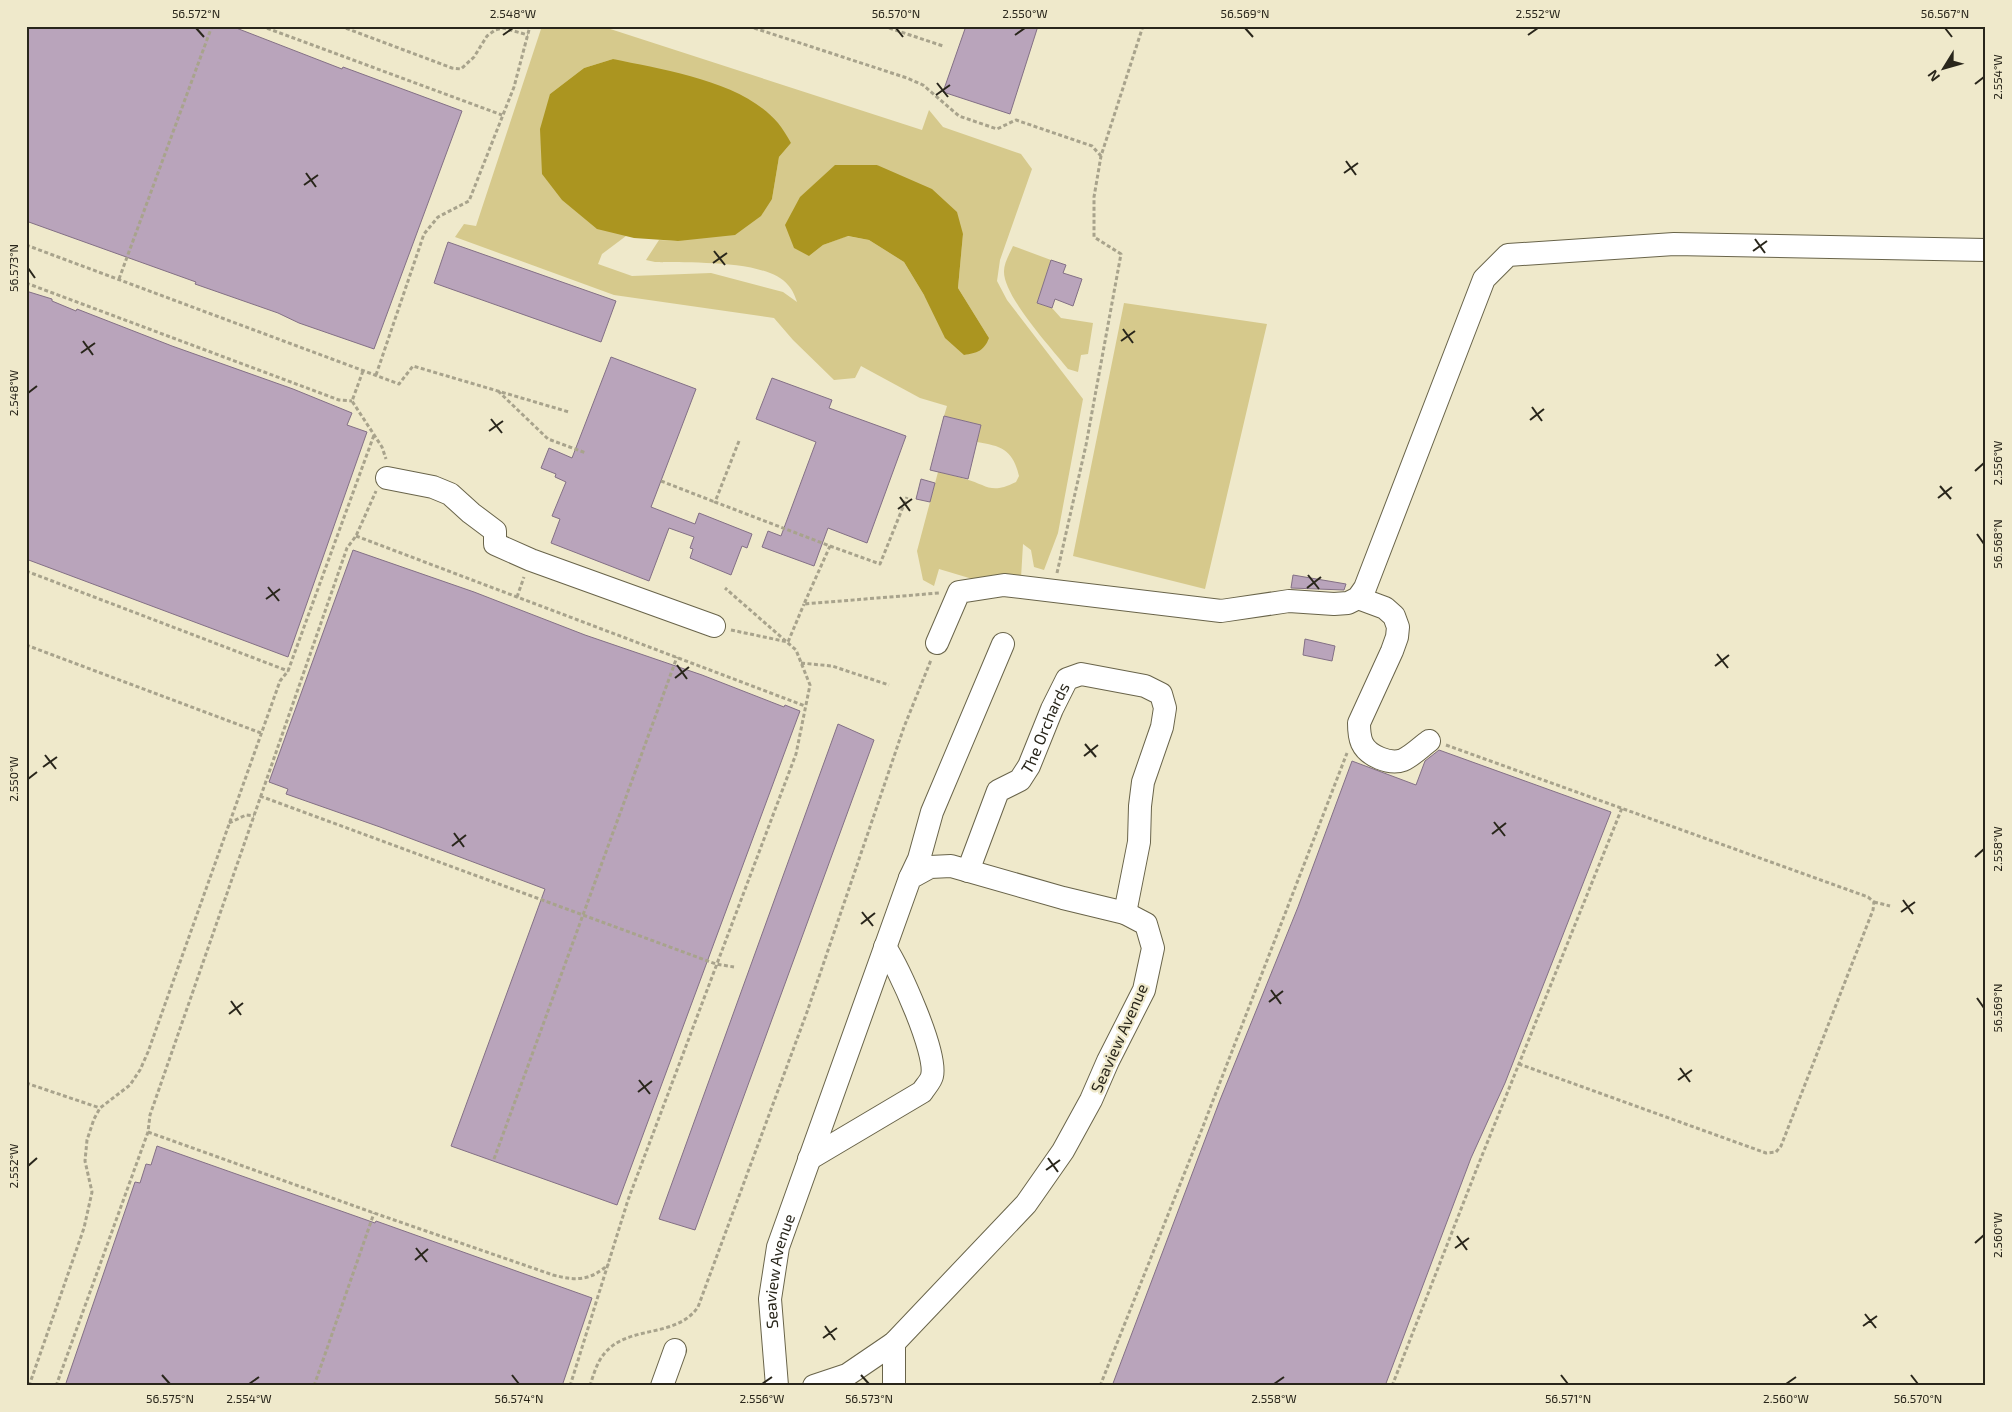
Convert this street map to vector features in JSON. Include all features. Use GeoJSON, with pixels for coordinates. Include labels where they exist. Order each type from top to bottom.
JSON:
{"type":"FeatureCollection","features":[{"type":"Feature","properties":{"kind":"street"},"geometry":{"type":"LineString","coordinates":[[937,643],[959,592],[1004,585],[1221,611],[1289,601],[1348,603],[1358,598],[1366,588],[1484,279],[1508,255],[1674,244],[1986,250]]}},
{"type":"Feature","properties":{"kind":"street"},"geometry":{"type":"LineString","coordinates":[[387,478],[433,486],[450,494],[471,513],[495,530],[495,544],[714,626]]}},
{"type":"Feature","properties":{"kind":"street"},"geometry":{"type":"LineString","coordinates":[[1358,598],[1385,608],[1394,616],[1398,627],[1392,651],[1359,723],[1359,734],[1363,745],[1372,754],[1391,761],[1403,760],[1429,740]]}},
{"type":"Feature","properties":{"kind":"street"},"geometry":{"type":"LineString","coordinates":[[910,878],[918,859],[932,812],[1003,644]]}},
{"type":"Feature","properties":{"kind":"street","name":"The Orchards"},"geometry":{"type":"LineString","coordinates":[[968,871],[998,791],[1020,780],[1029,766],[1067,678],[1081,674],[1145,686],[1161,694],[1165,708],[1162,727],[1143,782],[1139,842],[1125,913]]}},
{"type":"Feature","properties":{"kind":"street","name":"Seaview Avenue"},"geometry":{"type":"LineString","coordinates":[[777,1386],[770,1300],[778,1248],[910,878],[930,866],[951,866],[1063,898],[1125,913],[1146,924],[1153,948],[1144,990],[1108,1061],[1091,1100],[1063,1150],[1026,1204],[894,1343],[847,1375],[814,1386]]}},
{"type":"Feature","properties":{"kind":"street"},"geometry":{"type":"LineString","coordinates":[[809,1159],[922,1092],[932,1075],[930,1051],[913,1003],[885,947]]}},
{"type":"Feature","properties":{"kind":"street"},"geometry":{"type":"LineString","coordinates":[[894,1343],[894,1386]]}},
{"type":"Feature","properties":{"kind":"street"},"geometry":{"type":"LineString","coordinates":[[662,1386],[675,1350]]}},
{"type":"Feature","properties":{"kind":"path"},"geometry":{"type":"LineString","coordinates":[[118,279],[212,26]]}},
{"type":"Feature","properties":{"kind":"path"},"geometry":{"type":"LineString","coordinates":[[261,26],[502,116]]}},
{"type":"Feature","properties":{"kind":"path"},"geometry":{"type":"LineString","coordinates":[[340,26],[452,68],[461,69],[474,57],[486,36],[495,30],[503,28],[528,35]]}},
{"type":"Feature","properties":{"kind":"path"},"geometry":{"type":"LineString","coordinates":[[376,375],[424,234],[438,217],[469,201],[514,87],[530,26]]}},
{"type":"Feature","properties":{"kind":"path"},"geometry":{"type":"LineString","coordinates":[[748,26],[907,78],[923,85],[959,116],[997,129],[1016,120],[1092,146],[1100,156]]}},
{"type":"Feature","properties":{"kind":"path"},"geometry":{"type":"LineString","coordinates":[[883,26],[943,46]]}},
{"type":"Feature","properties":{"kind":"path"},"geometry":{"type":"LineString","coordinates":[[1053,590],[1086,445],[1122,254],[1094,237],[1094,197],[1100,156],[1143,26]]}},
{"type":"Feature","properties":{"kind":"path"},"geometry":{"type":"LineString","coordinates":[[26,244],[399,384],[413,366],[569,412]]}},
{"type":"Feature","properties":{"kind":"path"},"geometry":{"type":"LineString","coordinates":[[26,283],[339,400],[352,401]]}},
{"type":"Feature","properties":{"kind":"path"},"geometry":{"type":"LineString","coordinates":[[352,401],[363,370]]}},
{"type":"Feature","properties":{"kind":"path"},"geometry":{"type":"LineString","coordinates":[[497,391],[548,439],[586,453]]}},
{"type":"Feature","properties":{"kind":"path"},"geometry":{"type":"LineString","coordinates":[[56,1386],[148,1132],[150,1115],[347,548],[356,536],[373,494],[387,478],[387,461],[382,447],[352,401]]}},
{"type":"Feature","properties":{"kind":"path"},"geometry":{"type":"LineString","coordinates":[[29,1386],[84,1228],[92,1192],[85,1161],[87,1140],[94,1119],[100,1108],[130,1085],[140,1070],[280,681],[288,671],[374,434]]}},
{"type":"Feature","properties":{"kind":"path"},"geometry":{"type":"LineString","coordinates":[[715,502],[739,441]]}},
{"type":"Feature","properties":{"kind":"path"},"geometry":{"type":"LineString","coordinates":[[661,482],[880,564],[907,496]]}},
{"type":"Feature","properties":{"kind":"path"},"geometry":{"type":"LineString","coordinates":[[356,536],[805,706]]}},
{"type":"Feature","properties":{"kind":"path"},"geometry":{"type":"LineString","coordinates":[[788,642],[830,546]]}},
{"type":"Feature","properties":{"kind":"path"},"geometry":{"type":"LineString","coordinates":[[26,572],[288,671]]}},
{"type":"Feature","properties":{"kind":"path"},"geometry":{"type":"LineString","coordinates":[[570,1386],[628,1200],[796,754],[810,685],[796,650],[725,588]]}},
{"type":"Feature","properties":{"kind":"path"},"geometry":{"type":"LineString","coordinates":[[804,604],[959,592]]}},
{"type":"Feature","properties":{"kind":"path"},"geometry":{"type":"LineString","coordinates":[[714,626],[788,642]]}},
{"type":"Feature","properties":{"kind":"path"},"geometry":{"type":"LineString","coordinates":[[590,1386],[604,1354],[623,1338],[676,1325],[692,1316],[698,1307],[807,1012],[904,727],[937,643]]}},
{"type":"Feature","properties":{"kind":"path"},"geometry":{"type":"LineString","coordinates":[[26,645],[261,733]]}},
{"type":"Feature","properties":{"kind":"path"},"geometry":{"type":"LineString","coordinates":[[494,1159],[677,657]]}},
{"type":"Feature","properties":{"kind":"path"},"geometry":{"type":"LineString","coordinates":[[801,663],[832,666],[889,685]]}},
{"type":"Feature","properties":{"kind":"path"},"geometry":{"type":"LineString","coordinates":[[1100,1386],[1359,723]]}},
{"type":"Feature","properties":{"kind":"path"},"geometry":{"type":"LineString","coordinates":[[1429,740],[1868,897],[1874,902],[1890,906]]}},
{"type":"Feature","properties":{"kind":"path"},"geometry":{"type":"LineString","coordinates":[[260,796],[716,964],[734,967]]}},
{"type":"Feature","properties":{"kind":"path"},"geometry":{"type":"LineString","coordinates":[[1392,1386],[1622,808]]}},
{"type":"Feature","properties":{"kind":"path"},"geometry":{"type":"LineString","coordinates":[[229,823],[246,815],[254,816]]}},
{"type":"Feature","properties":{"kind":"path"},"geometry":{"type":"LineString","coordinates":[[1519,1064],[1766,1153],[1776,1152],[1781,1146],[1873,910],[1874,902]]}},
{"type":"Feature","properties":{"kind":"path"},"geometry":{"type":"LineString","coordinates":[[26,1083],[100,1108]]}},
{"type":"Feature","properties":{"kind":"path"},"geometry":{"type":"LineString","coordinates":[[148,1132],[374,1213],[568,1278],[581,1279],[592,1275],[609,1263]]}},
{"type":"Feature","properties":{"kind":"path"},"geometry":{"type":"LineString","coordinates":[[314,1386],[374,1213]]}},
{"type":"Feature","properties":{"kind":"shaded area"},"geometry":{"type":"Polygon","coordinates":[[[542,26],[601,26],[922,130],[929,110],[943,127],[1021,154],[1032,169],[1000,260],[997,281],[1007,300],[1083,399],[1058,533],[1044,570],[1034,567],[1031,550],[1023,544],[1021,578],[986,583],[939,569],[934,586],[923,580],[917,551],[938,472],[973,481],[989,488],[1007,486],[1016,482],[1019,476],[1010,455],[993,445],[977,442],[981,425],[944,416],[947,406],[920,398],[861,366],[855,378],[834,380],[793,340],[774,318],[614,295],[455,237],[464,224],[476,226],[542,26]],[[613,59],[584,68],[550,94],[626,236],[602,254],[598,264],[632,276],[711,273],[783,292],[797,302],[788,285],[778,277],[763,271],[726,264],[655,262],[646,260],[659,240],[678,241],[772,199],[779,157],[791,143],[613,59]],[[877,165],[809,256],[823,245],[847,236],[869,240],[904,262],[924,295],[989,338],[958,288],[963,234],[877,165]]]}},
{"type":"Feature","properties":{"kind":"shaded area"},"geometry":{"type":"Polygon","coordinates":[[[613,59],[678,73],[724,87],[745,97],[763,109],[778,123],[791,143],[779,157],[772,199],[761,216],[735,235],[678,241],[634,238],[597,229],[562,200],[542,174],[540,129],[550,94],[584,68],[613,59]]]}},
{"type":"Feature","properties":{"kind":"shaded area"},"geometry":{"type":"Polygon","coordinates":[[[835,165],[877,165],[932,189],[957,212],[963,234],[958,288],[989,338],[982,349],[964,355],[945,338],[924,295],[904,262],[869,240],[848,236],[823,245],[809,256],[794,248],[785,225],[800,197],[835,165]]]}},
{"type":"Feature","properties":{"kind":"shaded area"},"geometry":{"type":"Polygon","coordinates":[[[1013,246],[1051,260],[1037,303],[1052,308],[1061,318],[1093,323],[1088,354],[1081,355],[1078,372],[1068,369],[1040,336],[1011,294],[1006,282],[1004,268],[1013,246]]]}},
{"type":"Feature","properties":{"kind":"shaded area"},"geometry":{"type":"Polygon","coordinates":[[[1124,303],[1267,324],[1205,589],[1073,556],[1124,303]]]}},
{"type":"Feature","properties":{"kind":"building"},"geometry":{"type":"Polygon","coordinates":[[[26,26],[231,26],[342,69],[343,67],[462,111],[374,349],[26,221],[26,26]]]}},
{"type":"Feature","properties":{"kind":"building"},"geometry":{"type":"Polygon","coordinates":[[[966,26],[1038,26],[1010,114],[943,92],[966,26]]]}},
{"type":"Feature","properties":{"kind":"building"},"geometry":{"type":"Polygon","coordinates":[[[448,242],[616,301],[601,342],[434,283],[448,242]]]}},
{"type":"Feature","properties":{"kind":"building"},"geometry":{"type":"Polygon","coordinates":[[[1051,260],[1066,265],[1063,273],[1082,279],[1073,306],[1055,299],[1052,308],[1037,303],[1051,260]]]}},
{"type":"Feature","properties":{"kind":"building"},"geometry":{"type":"Polygon","coordinates":[[[26,291],[52,299],[52,301],[76,311],[77,309],[172,346],[293,389],[352,413],[347,425],[367,432],[288,657],[26,559],[26,291]]]}},
{"type":"Feature","properties":{"kind":"building"},"geometry":{"type":"Polygon","coordinates":[[[611,357],[696,389],[651,507],[695,524],[699,513],[752,534],[747,548],[742,546],[731,575],[690,558],[693,549],[690,548],[694,537],[669,528],[649,581],[551,543],[560,519],[552,516],[566,482],[555,477],[556,474],[541,468],[549,448],[572,458],[611,357]]]}},
{"type":"Feature","properties":{"kind":"building"},"geometry":{"type":"Polygon","coordinates":[[[772,378],[832,400],[829,408],[906,436],[867,543],[828,528],[814,566],[762,547],[768,531],[781,536],[816,442],[756,419],[772,378]]]}},
{"type":"Feature","properties":{"kind":"building"},"geometry":{"type":"Polygon","coordinates":[[[944,416],[981,425],[968,479],[930,470],[944,416]]]}},
{"type":"Feature","properties":{"kind":"building"},"geometry":{"type":"Polygon","coordinates":[[[921,479],[935,483],[930,502],[916,499],[921,479]]]}},
{"type":"Feature","properties":{"kind":"building"},"geometry":{"type":"Polygon","coordinates":[[[353,550],[474,592],[585,635],[702,675],[784,707],[785,705],[800,711],[617,1205],[451,1146],[545,889],[286,794],[288,789],[269,782],[353,550]]]}},
{"type":"Feature","properties":{"kind":"building"},"geometry":{"type":"Polygon","coordinates":[[[1293,575],[1346,584],[1344,590],[1291,588],[1293,575]]]}},
{"type":"Feature","properties":{"kind":"building"},"geometry":{"type":"Polygon","coordinates":[[[1305,639],[1335,646],[1332,661],[1303,655],[1305,639]]]}},
{"type":"Feature","properties":{"kind":"building"},"geometry":{"type":"Polygon","coordinates":[[[838,724],[874,740],[695,1230],[659,1219],[838,724]]]}},
{"type":"Feature","properties":{"kind":"building"},"geometry":{"type":"Polygon","coordinates":[[[1439,750],[1611,812],[1505,1083],[1471,1158],[1385,1386],[1112,1386],[1220,1100],[1298,907],[1352,761],[1416,785],[1425,761],[1439,750]]]}},
{"type":"Feature","properties":{"kind":"building"},"geometry":{"type":"Polygon","coordinates":[[[157,1146],[592,1298],[562,1386],[65,1386],[135,1182],[140,1183],[146,1164],[151,1165],[157,1146]]]}}]}
